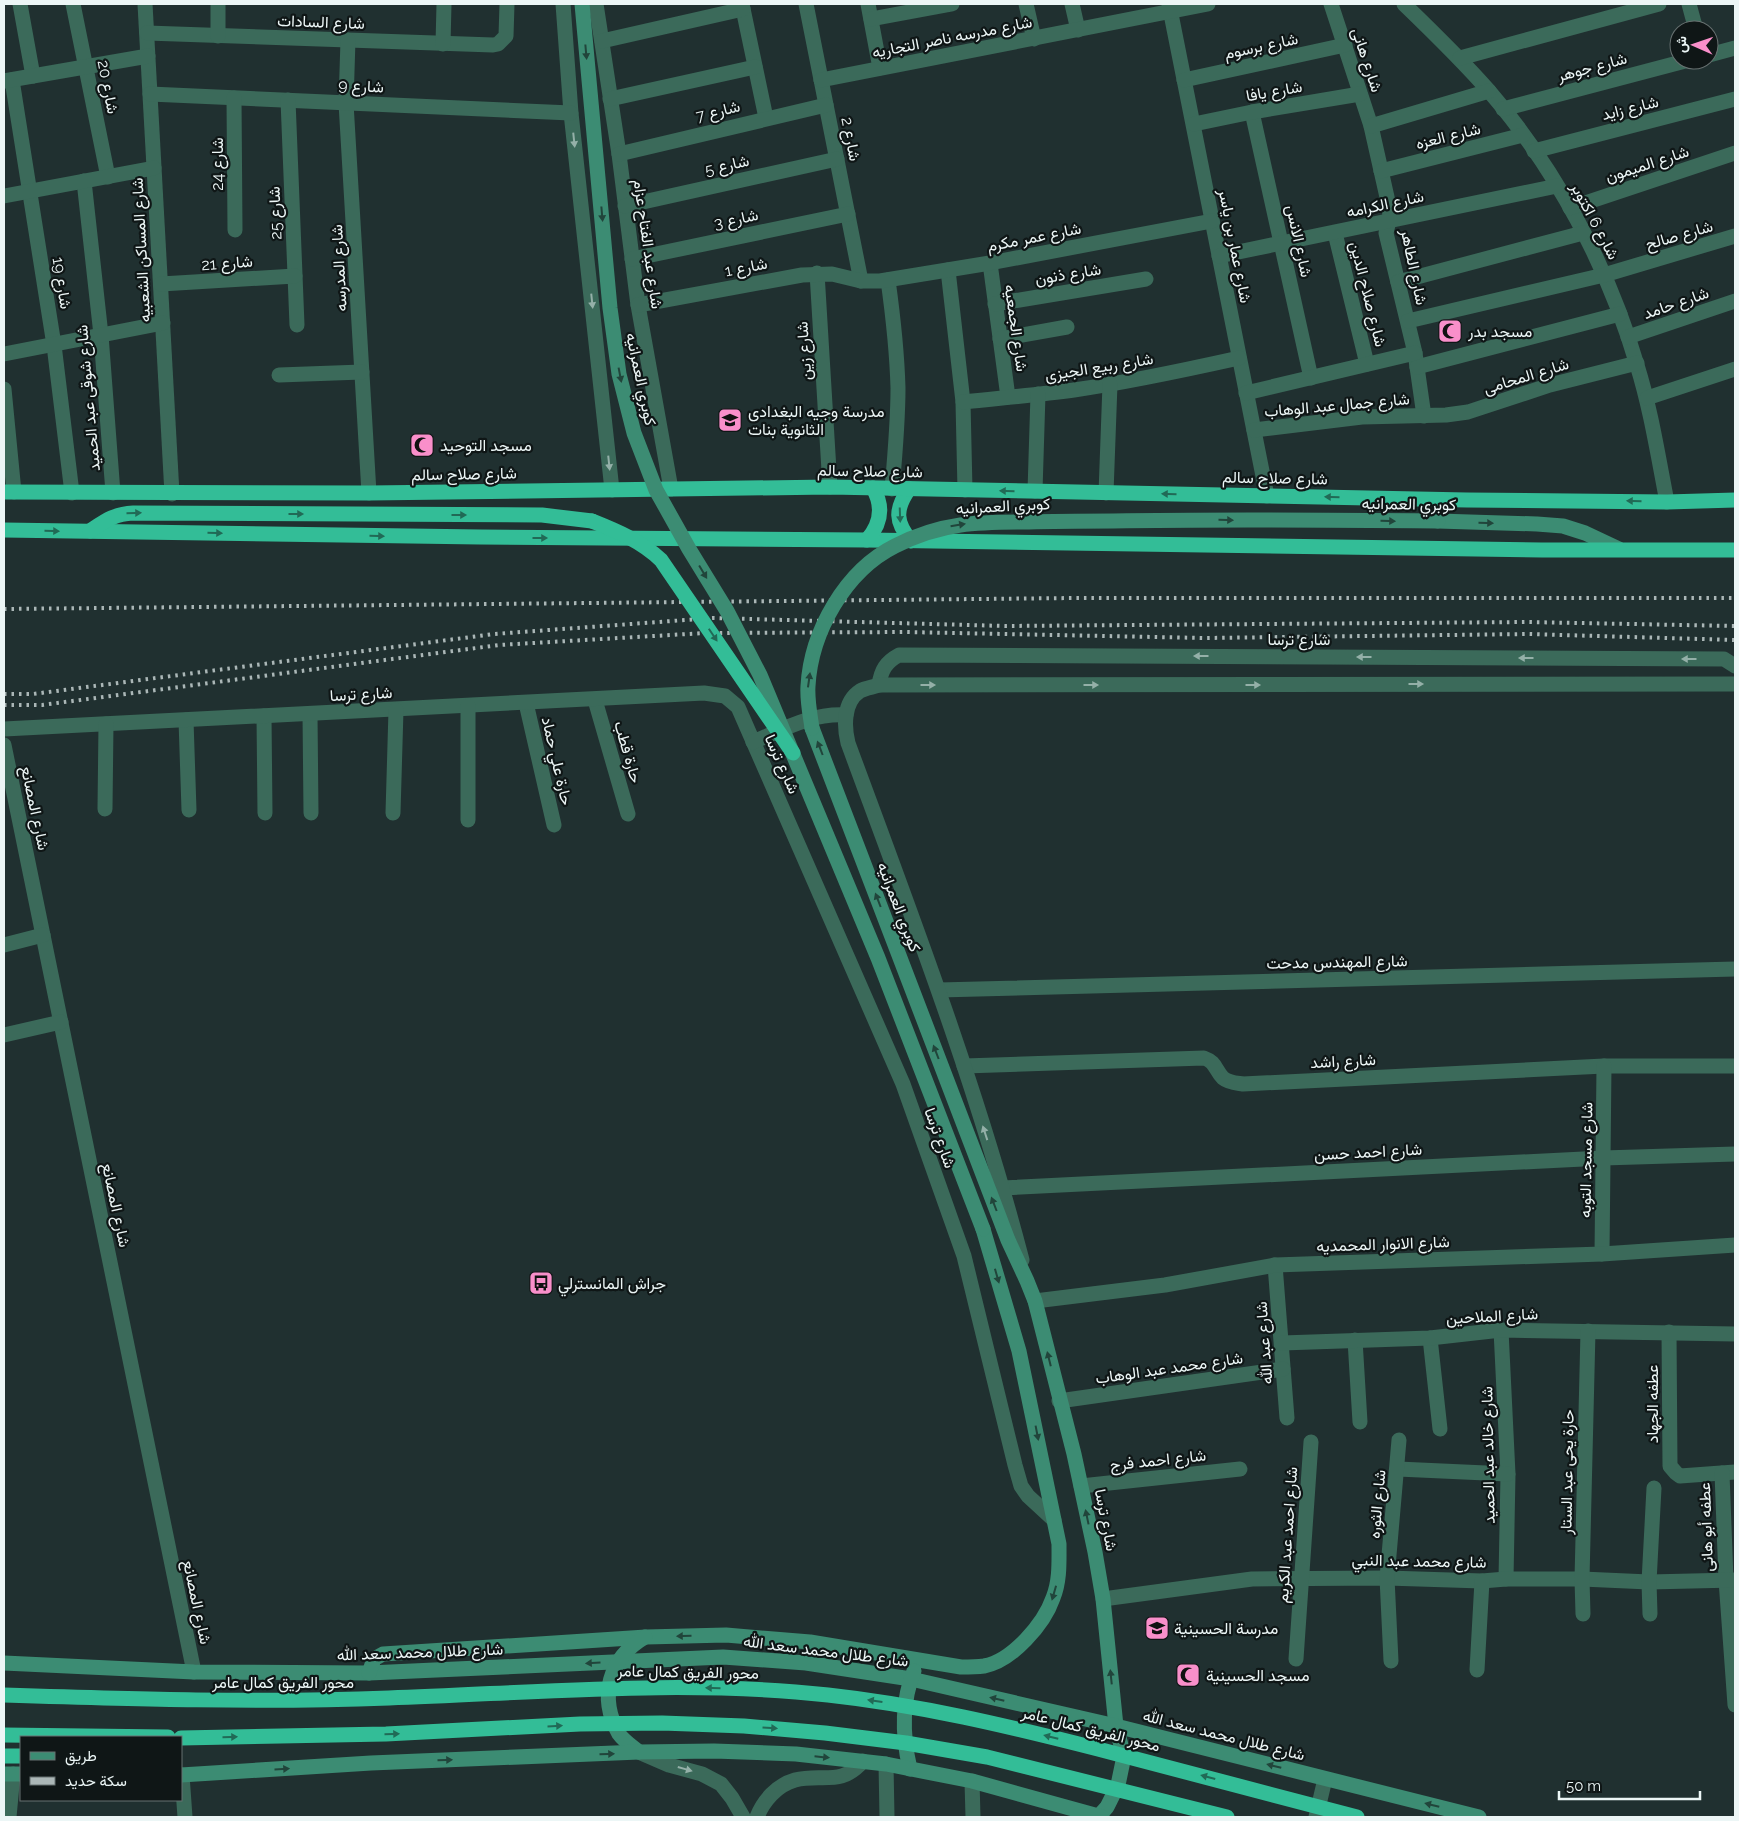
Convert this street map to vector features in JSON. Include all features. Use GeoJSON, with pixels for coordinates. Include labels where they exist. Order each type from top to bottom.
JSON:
{"type":"FeatureCollection","features":[{"type":"Feature","properties":{"kind":"highway","name":"شارع صلاح سالم"},"geometry":{"type":"LineString","coordinates":[[9,492],[172,494],[369,493],[830,487],[1267,496],[1667,502],[1734,501]]}},
{"type":"Feature","properties":{"kind":"highway"},"geometry":{"type":"LineString","coordinates":[[867,540],[879,520],[879,503],[873,488]]}},
{"type":"Feature","properties":{"kind":"highway"},"geometry":{"type":"LineString","coordinates":[[909,489],[901,501],[898,515],[902,530],[911,541]]}},
{"type":"Feature","properties":{"kind":"highway"},"geometry":{"type":"LineString","coordinates":[[90,531],[113,516],[133,513],[542,515],[592,521],[620,532],[648,547],[661,560],[793,753]]}},
{"type":"Feature","properties":{"kind":"highway"},"geometry":{"type":"LineString","coordinates":[[4,530],[1542,550],[1733,549]]}},
{"type":"Feature","properties":{"kind":"highway","name":"محور الفريق كمال عامر"},"geometry":{"type":"LineString","coordinates":[[4,1695],[182,1700],[385,1699],[662,1687],[745,1688],[828,1695],[911,1706],[994,1722],[1357,1817]]}},
{"type":"Feature","properties":{"kind":"highway"},"geometry":{"type":"LineString","coordinates":[[182,1738],[386,1734],[580,1724],[662,1723],[744,1726],[906,1743],[987,1757],[1227,1817]]}},
{"type":"Feature","properties":{"kind":"highway"},"geometry":{"type":"LineString","coordinates":[[4,1735],[70,1736]]}},
{"type":"Feature","properties":{"kind":"highway"},"geometry":{"type":"LineString","coordinates":[[4,1756],[20,1756]]}},
{"type":"Feature","properties":{"kind":"street"},"geometry":{"type":"LineString","coordinates":[[20,4],[33,76]]}},
{"type":"Feature","properties":{"kind":"street","name":"شارع 20"},"geometry":{"type":"LineString","coordinates":[[74,4],[108,177]]}},
{"type":"Feature","properties":{"kind":"street","name":"شارع المساكن الشعبيه"},"geometry":{"type":"LineString","coordinates":[[145,4],[172,494]]}},
{"type":"Feature","properties":{"kind":"street"},"geometry":{"type":"LineString","coordinates":[[218,4],[218,36]]}},
{"type":"Feature","properties":{"kind":"street"},"geometry":{"type":"LineString","coordinates":[[443,44],[444,4]]}},
{"type":"Feature","properties":{"kind":"street","name":"شارع السادات"},"geometry":{"type":"LineString","coordinates":[[147,33],[493,45],[498,44],[506,36],[507,4]]}},
{"type":"Feature","properties":{"kind":"street"},"geometry":{"type":"LineString","coordinates":[[563,4],[571,113],[612,490]]}},
{"type":"Feature","properties":{"kind":"street","name":"كوبري العمرانيه"},"geometry":{"type":"LineString","coordinates":[[369,1673],[374,1659],[383,1654],[646,1637],[726,1635],[810,1642],[960,1667],[985,1666],[1007,1655],[1027,1640],[1042,1620],[1053,1598],[1059,1574],[1059,1544],[1019,1351],[983,1229],[881,966],[760,675],[727,611],[656,490],[634,433],[619,374],[610,308],[582,4]]}},
{"type":"Feature","properties":{"kind":"street","name":"شارع عبد الفتاح عزام"},"geometry":{"type":"LineString","coordinates":[[596,4],[619,154],[638,305],[671,489]]}},
{"type":"Feature","properties":{"kind":"street","name":"شارع 2"},"geometry":{"type":"LineString","coordinates":[[806,4],[861,281]]}},
{"type":"Feature","properties":{"kind":"street"},"geometry":{"type":"LineString","coordinates":[[868,4],[880,68]]}},
{"type":"Feature","properties":{"kind":"street"},"geometry":{"type":"LineString","coordinates":[[871,19],[952,4]]}},
{"type":"Feature","properties":{"kind":"street"},"geometry":{"type":"LineString","coordinates":[[1026,4],[1034,39]]}},
{"type":"Feature","properties":{"kind":"street"},"geometry":{"type":"LineString","coordinates":[[1072,4],[1078,30]]}},
{"type":"Feature","properties":{"kind":"street","name":"شارع مدرسه ناصر التجاريه"},"geometry":{"type":"LineString","coordinates":[[821,80],[1078,30],[1170,8],[1208,4]]}},
{"type":"Feature","properties":{"kind":"street","name":"شارع هانى"},"geometry":{"type":"LineString","coordinates":[[1331,4],[1370,126]]}},
{"type":"Feature","properties":{"kind":"street","name":"شارع 6 اكتوبر"},"geometry":{"type":"LineString","coordinates":[[1406,4],[1460,58],[1503,108],[1534,151],[1570,208],[1604,275],[1637,363],[1647,398],[1667,502]]}},
{"type":"Feature","properties":{"kind":"street"},"geometry":{"type":"LineString","coordinates":[[1460,58],[1659,4]]}},
{"type":"Feature","properties":{"kind":"street"},"geometry":{"type":"LineString","coordinates":[[1689,4],[1693,20]]}},
{"type":"Feature","properties":{"kind":"street"},"geometry":{"type":"LineString","coordinates":[[602,41],[742,6],[766,118]]}},
{"type":"Feature","properties":{"kind":"street","name":"شارع عمار بن ياسر"},"geometry":{"type":"LineString","coordinates":[[1170,8],[1267,496]]}},
{"type":"Feature","properties":{"kind":"street","name":"شارع المدرسه"},"geometry":{"type":"LineString","coordinates":[[348,40],[346,102],[369,493]]}},
{"type":"Feature","properties":{"kind":"street","name":"شارع برسوم"},"geometry":{"type":"LineString","coordinates":[[1184,80],[1344,45]]}},
{"type":"Feature","properties":{"kind":"street"},"geometry":{"type":"LineString","coordinates":[[1719,52],[1735,48]]}},
{"type":"Feature","properties":{"kind":"street"},"geometry":{"type":"LineString","coordinates":[[8,81],[148,56]]}},
{"type":"Feature","properties":{"kind":"street","name":"شارع جوهر"},"geometry":{"type":"LineString","coordinates":[[1503,108],[1669,65]]}},
{"type":"Feature","properties":{"kind":"street"},"geometry":{"type":"LineString","coordinates":[[610,100],[755,66]]}},
{"type":"Feature","properties":{"kind":"street","name":"شارع 19"},"geometry":{"type":"LineString","coordinates":[[8,81],[30,191],[54,345],[72,493]]}},
{"type":"Feature","properties":{"kind":"street"},"geometry":{"type":"LineString","coordinates":[[1370,126],[1489,91]]}},
{"type":"Feature","properties":{"kind":"street","name":"شارع 9"},"geometry":{"type":"LineString","coordinates":[[150,94],[571,113]]}},
{"type":"Feature","properties":{"kind":"street","name":"شارع يافا"},"geometry":{"type":"LineString","coordinates":[[1194,124],[1360,94]]}},
{"type":"Feature","properties":{"kind":"street","name":"شارع 24"},"geometry":{"type":"LineString","coordinates":[[234,98],[235,230]]}},
{"type":"Feature","properties":{"kind":"street","name":"شارع زايد"},"geometry":{"type":"LineString","coordinates":[[1534,151],[1735,99]]}},
{"type":"Feature","properties":{"kind":"street","name":"شارع 25"},"geometry":{"type":"LineString","coordinates":[[288,100],[297,325]]}},
{"type":"Feature","properties":{"kind":"street","name":"شارع 7"},"geometry":{"type":"LineString","coordinates":[[619,154],[826,105]]}},
{"type":"Feature","properties":{"kind":"street","name":"شارع الانس"},"geometry":{"type":"LineString","coordinates":[[1252,112],[1311,378]]}},
{"type":"Feature","properties":{"kind":"street","name":"شارع الطاهر"},"geometry":{"type":"LineString","coordinates":[[1370,126],[1390,211],[1386,233],[1408,321],[1424,416]]}},
{"type":"Feature","properties":{"kind":"street","name":"شارع العزه"},"geometry":{"type":"LineString","coordinates":[[1381,172],[1523,135]]}},
{"type":"Feature","properties":{"kind":"street","name":"شارع الميمون"},"geometry":{"type":"LineString","coordinates":[[1570,208],[1735,153]]}},
{"type":"Feature","properties":{"kind":"street","name":"شارع 5"},"geometry":{"type":"LineString","coordinates":[[625,206],[837,159]]}},
{"type":"Feature","properties":{"kind":"street"},"geometry":{"type":"LineString","coordinates":[[4,196],[154,168]]}},
{"type":"Feature","properties":{"kind":"street","name":"شارع شوقى عبد الحميد"},"geometry":{"type":"LineString","coordinates":[[84,181],[101,336],[113,493]]}},
{"type":"Feature","properties":{"kind":"street","name":"شارع الكرامه"},"geometry":{"type":"LineString","coordinates":[[1219,256],[1557,186]]}},
{"type":"Feature","properties":{"kind":"street","name":"شارع 3"},"geometry":{"type":"LineString","coordinates":[[632,259],[848,214]]}},
{"type":"Feature","properties":{"kind":"street","name":"شارع عمر مكرم"},"geometry":{"type":"LineString","coordinates":[[861,281],[888,280],[990,263],[1212,221]]}},
{"type":"Feature","properties":{"kind":"street","name":"شارع صلاح الدين"},"geometry":{"type":"LineString","coordinates":[[1334,233],[1367,364]]}},
{"type":"Feature","properties":{"kind":"street"},"geometry":{"type":"LineString","coordinates":[[1398,282],[1583,233]]}},
{"type":"Feature","properties":{"kind":"street","name":"شارع صالح"},"geometry":{"type":"LineString","coordinates":[[1408,321],[1604,275],[1735,236]]}},
{"type":"Feature","properties":{"kind":"street","name":"شارع الجمعيه"},"geometry":{"type":"LineString","coordinates":[[990,263],[1008,397]]}},
{"type":"Feature","properties":{"kind":"street"},"geometry":{"type":"LineString","coordinates":[[948,270],[963,402],[965,490]]}},
{"type":"Feature","properties":{"kind":"street","name":"شارع 1"},"geometry":{"type":"LineString","coordinates":[[638,305],[817,273],[847,276],[861,281]]}},
{"type":"Feature","properties":{"kind":"street","name":"شارع زين"},"geometry":{"type":"LineString","coordinates":[[817,273],[830,487]]}},
{"type":"Feature","properties":{"kind":"street","name":"شارع 21"},"geometry":{"type":"LineString","coordinates":[[161,284],[295,276]]}},
{"type":"Feature","properties":{"kind":"street","name":"شارع ذنون"},"geometry":{"type":"LineString","coordinates":[[995,304],[1146,279]]}},
{"type":"Feature","properties":{"kind":"street"},"geometry":{"type":"LineString","coordinates":[[888,280],[895,334],[898,388],[897,442],[892,489]]}},
{"type":"Feature","properties":{"kind":"street","name":"شارع حامد"},"geometry":{"type":"LineString","coordinates":[[1628,337],[1735,301]]}},
{"type":"Feature","properties":{"kind":"street"},"geometry":{"type":"LineString","coordinates":[[1246,393],[1367,364],[1416,360],[1620,314]]}},
{"type":"Feature","properties":{"kind":"street"},"geometry":{"type":"LineString","coordinates":[[4,354],[163,323]]}},
{"type":"Feature","properties":{"kind":"street"},"geometry":{"type":"LineString","coordinates":[[1000,339],[1067,327]]}},
{"type":"Feature","properties":{"kind":"street","name":"شارع ربيع الجيزى"},"geometry":{"type":"LineString","coordinates":[[963,402],[1110,384],[1239,358]]}},
{"type":"Feature","properties":{"kind":"street","name":"شارع المحامى"},"geometry":{"type":"LineString","coordinates":[[1424,416],[1468,412],[1559,383],[1637,363]]}},
{"type":"Feature","properties":{"kind":"street"},"geometry":{"type":"LineString","coordinates":[[1647,398],[1735,369]]}},
{"type":"Feature","properties":{"kind":"street"},"geometry":{"type":"LineString","coordinates":[[279,375],[362,372]]}},
{"type":"Feature","properties":{"kind":"street"},"geometry":{"type":"LineString","coordinates":[[1106,493],[1110,384]]}},
{"type":"Feature","properties":{"kind":"street"},"geometry":{"type":"LineString","coordinates":[[4,389],[9,492]]}},
{"type":"Feature","properties":{"kind":"street"},"geometry":{"type":"LineString","coordinates":[[1035,491],[1038,394]]}},
{"type":"Feature","properties":{"kind":"street","name":"شارع جمال عبد الوهاب"},"geometry":{"type":"LineString","coordinates":[[1254,430],[1362,417],[1424,416]]}},
{"type":"Feature","properties":{"kind":"street","name":"كوبري العمرانيه"},"geometry":{"type":"LineString","coordinates":[[1027,1281],[1008,1240],[812,728],[808,707],[808,686],[813,654],[830,611],[853,579],[871,562],[894,546],[931,531],[973,522],[1216,519],[1537,524],[1563,526],[1585,533],[1619,549]]}},
{"type":"Feature","properties":{"kind":"street","name":"شارع ترسا"},"geometry":{"type":"LineString","coordinates":[[879,685],[880,675],[884,666],[899,654],[1724,659],[1735,666]]}},
{"type":"Feature","properties":{"kind":"street"},"geometry":{"type":"LineString","coordinates":[[753,742],[813,717],[835,714],[846,715],[851,702],[860,691],[879,685],[1735,684]]}},
{"type":"Feature","properties":{"kind":"street","name":"شارع ترسا"},"geometry":{"type":"LineString","coordinates":[[4,729],[704,693],[725,696],[738,707],[903,1084],[964,1256],[1015,1466],[1022,1486],[1028,1496],[1054,1520]]}},
{"type":"Feature","properties":{"kind":"street","name":"حارة قطب"},"geometry":{"type":"LineString","coordinates":[[595,700],[628,814]]}},
{"type":"Feature","properties":{"kind":"street","name":"حارة علي حماد"},"geometry":{"type":"LineString","coordinates":[[526,703],[554,826]]}},
{"type":"Feature","properties":{"kind":"street"},"geometry":{"type":"LineString","coordinates":[[468,706],[468,820]]}},
{"type":"Feature","properties":{"kind":"street"},"geometry":{"type":"LineString","coordinates":[[392,813],[396,710]]}},
{"type":"Feature","properties":{"kind":"street"},"geometry":{"type":"LineString","coordinates":[[310,714],[311,813]]}},
{"type":"Feature","properties":{"kind":"street","name":"شارع ترسا"},"geometry":{"type":"LineString","coordinates":[[846,715],[844,729],[848,743],[939,990],[1003,1188],[1074,1454],[1103,1598],[1116,1726],[1122,1750],[1121,1774],[1114,1797],[1101,1817]]}},
{"type":"Feature","properties":{"kind":"street"},"geometry":{"type":"LineString","coordinates":[[264,716],[265,813]]}},
{"type":"Feature","properties":{"kind":"street"},"geometry":{"type":"LineString","coordinates":[[186,720],[189,810]]}},
{"type":"Feature","properties":{"kind":"street"},"geometry":{"type":"LineString","coordinates":[[105,809],[106,724]]}},
{"type":"Feature","properties":{"kind":"street","name":"شارع المصانع"},"geometry":{"type":"LineString","coordinates":[[4,745],[194,1672]]}},
{"type":"Feature","properties":{"kind":"street"},"geometry":{"type":"LineString","coordinates":[[4,945],[43,936]]}},
{"type":"Feature","properties":{"kind":"street","name":"شارع المهندس مدحت"},"geometry":{"type":"LineString","coordinates":[[939,990],[1735,969]]}},
{"type":"Feature","properties":{"kind":"street"},"geometry":{"type":"LineString","coordinates":[[4,1035],[61,1022]]}},
{"type":"Feature","properties":{"kind":"street","name":"شارع راشد"},"geometry":{"type":"LineString","coordinates":[[964,1066],[1204,1058],[1216,1065],[1224,1079],[1243,1084],[1604,1066],[1735,1066]]}},
{"type":"Feature","properties":{"kind":"street","name":"شارع مسجد التوبه"},"geometry":{"type":"LineString","coordinates":[[1602,1254],[1604,1066]]}},
{"type":"Feature","properties":{"kind":"street","name":"شارع احمد حسن"},"geometry":{"type":"LineString","coordinates":[[1003,1188],[1603,1158],[1735,1154]]}},
{"type":"Feature","properties":{"kind":"street","name":"شارع الانوار المحمديه"},"geometry":{"type":"LineString","coordinates":[[1034,1301],[1165,1285],[1275,1265],[1602,1254],[1735,1245]]}},
{"type":"Feature","properties":{"kind":"street","name":"شارع عبد الله"},"geometry":{"type":"LineString","coordinates":[[1275,1265],[1287,1418]]}},
{"type":"Feature","properties":{"kind":"street","name":"شارع الملاحين"},"geometry":{"type":"LineString","coordinates":[[1282,1342],[1430,1338],[1502,1330],[1735,1334]]}},
{"type":"Feature","properties":{"kind":"street","name":"شارع خالد عبد الحميد"},"geometry":{"type":"LineString","coordinates":[[1502,1330],[1508,1474],[1506,1579]]}},
{"type":"Feature","properties":{"kind":"street","name":"حارة يحى عبد الستار"},"geometry":{"type":"LineString","coordinates":[[1582,1614],[1588,1331]]}},
{"type":"Feature","properties":{"kind":"street","name":"عطفه الجهاد"},"geometry":{"type":"LineString","coordinates":[[1669,1332],[1670,1466],[1680,1476],[1729,1472]]}},
{"type":"Feature","properties":{"kind":"street"},"geometry":{"type":"LineString","coordinates":[[1430,1338],[1440,1430]]}},
{"type":"Feature","properties":{"kind":"street"},"geometry":{"type":"LineString","coordinates":[[1355,1340],[1360,1422]]}},
{"type":"Feature","properties":{"kind":"street","name":"شارع محمد عبد الوهاب"},"geometry":{"type":"LineString","coordinates":[[1059,1401],[1283,1369]]}},
{"type":"Feature","properties":{"kind":"street","name":"شارع الثوره"},"geometry":{"type":"LineString","coordinates":[[1391,1661],[1387,1578],[1398,1469],[1399,1440]]}},
{"type":"Feature","properties":{"kind":"street","name":"شارع احمد عبد الكريم"},"geometry":{"type":"LineString","coordinates":[[1296,1659],[1311,1442]]}},
{"type":"Feature","properties":{"kind":"street","name":"شارع احمد فرج"},"geometry":{"type":"LineString","coordinates":[[1081,1486],[1240,1469]]}},
{"type":"Feature","properties":{"kind":"street"},"geometry":{"type":"LineString","coordinates":[[1398,1469],[1508,1474]]}},
{"type":"Feature","properties":{"kind":"street","name":"عطفه أبو هانى"},"geometry":{"type":"LineString","coordinates":[[1729,1472],[1735,1705]]}},
{"type":"Feature","properties":{"kind":"street"},"geometry":{"type":"LineString","coordinates":[[1650,1614],[1649,1582],[1654,1488]]}},
{"type":"Feature","properties":{"kind":"street","name":"شارع محمد عبد النبي"},"geometry":{"type":"LineString","coordinates":[[1103,1598],[1252,1579],[1302,1577],[1482,1581],[1506,1579],[1582,1579],[1649,1582],[1731,1580]]}},
{"type":"Feature","properties":{"kind":"street"},"geometry":{"type":"LineString","coordinates":[[1477,1670],[1482,1581]]}},
{"type":"Feature","properties":{"kind":"street"},"geometry":{"type":"LineString","coordinates":[[646,1637],[625,1652],[617,1662],[608,1686],[609,1712],[620,1735],[639,1752],[669,1765],[702,1774],[721,1784],[743,1817]]}},
{"type":"Feature","properties":{"kind":"street","name":"شارع طلال محمد سعد الله"},"geometry":{"type":"LineString","coordinates":[[4,1663],[194,1672],[369,1673],[723,1657],[806,1663],[911,1679],[1116,1726],[1479,1817]]}},
{"type":"Feature","properties":{"kind":"street"},"geometry":{"type":"LineString","coordinates":[[910,1768],[903,1724],[905,1701],[911,1679],[919,1661]]}},
{"type":"Feature","properties":{"kind":"street"},"geometry":{"type":"LineString","coordinates":[[182,1775],[371,1763],[639,1752],[714,1750],[787,1753],[886,1764],[972,1780],[1075,1814],[1101,1817]]}},
{"type":"Feature","properties":{"kind":"street"},"geometry":{"type":"LineString","coordinates":[[757,1817],[761,1806],[775,1790],[794,1780],[845,1776],[856,1770],[863,1761]]}},
{"type":"Feature","properties":{"kind":"street"},"geometry":{"type":"LineString","coordinates":[[886,1764],[887,1817]]}},
{"type":"Feature","properties":{"kind":"street"},"geometry":{"type":"LineString","coordinates":[[9,1817],[13,1774]]}},
{"type":"Feature","properties":{"kind":"street"},"geometry":{"type":"LineString","coordinates":[[1316,1817],[1325,1779]]}},
{"type":"Feature","properties":{"kind":"street"},"geometry":{"type":"LineString","coordinates":[[972,1780],[973,1817]]}},
{"type":"Feature","properties":{"kind":"street"},"geometry":{"type":"LineString","coordinates":[[182,1786],[185,1817]]}},
{"type":"Feature","properties":{"kind":"railway"},"geometry":{"type":"LineString","coordinates":[[4,609],[1075,598],[1735,598]]}},
{"type":"Feature","properties":{"kind":"railway"},"geometry":{"type":"LineString","coordinates":[[4,694],[33,694],[494,634],[713,618],[1005,626],[1526,622],[1735,626]]}},
{"type":"Feature","properties":{"kind":"railway"},"geometry":{"type":"LineString","coordinates":[[4,705],[42,705],[499,645],[705,633],[905,632],[1205,638],[1528,634],[1735,640]]}},
{"type":"Feature","properties":{"kind":"place","name":"مسجد بدر"},"geometry":{"type":"Point","coordinates":[1450,331]}},
{"type":"Feature","properties":{"kind":"place","name":"مدرسة وجيه البغدادى الثانوية بنات"},"geometry":{"type":"Point","coordinates":[730,420]}},
{"type":"Feature","properties":{"kind":"place","name":"مسجد التوحيد"},"geometry":{"type":"Point","coordinates":[422,445]}},
{"type":"Feature","properties":{"kind":"place","name":"جراش المانسترلي"},"geometry":{"type":"Point","coordinates":[541,1283]}},
{"type":"Feature","properties":{"kind":"place","name":"مدرسة الحسينية"},"geometry":{"type":"Point","coordinates":[1157,1628]}},
{"type":"Feature","properties":{"kind":"place","name":"مسجد الحسينية"},"geometry":{"type":"Point","coordinates":[1188,1675]}}]}
